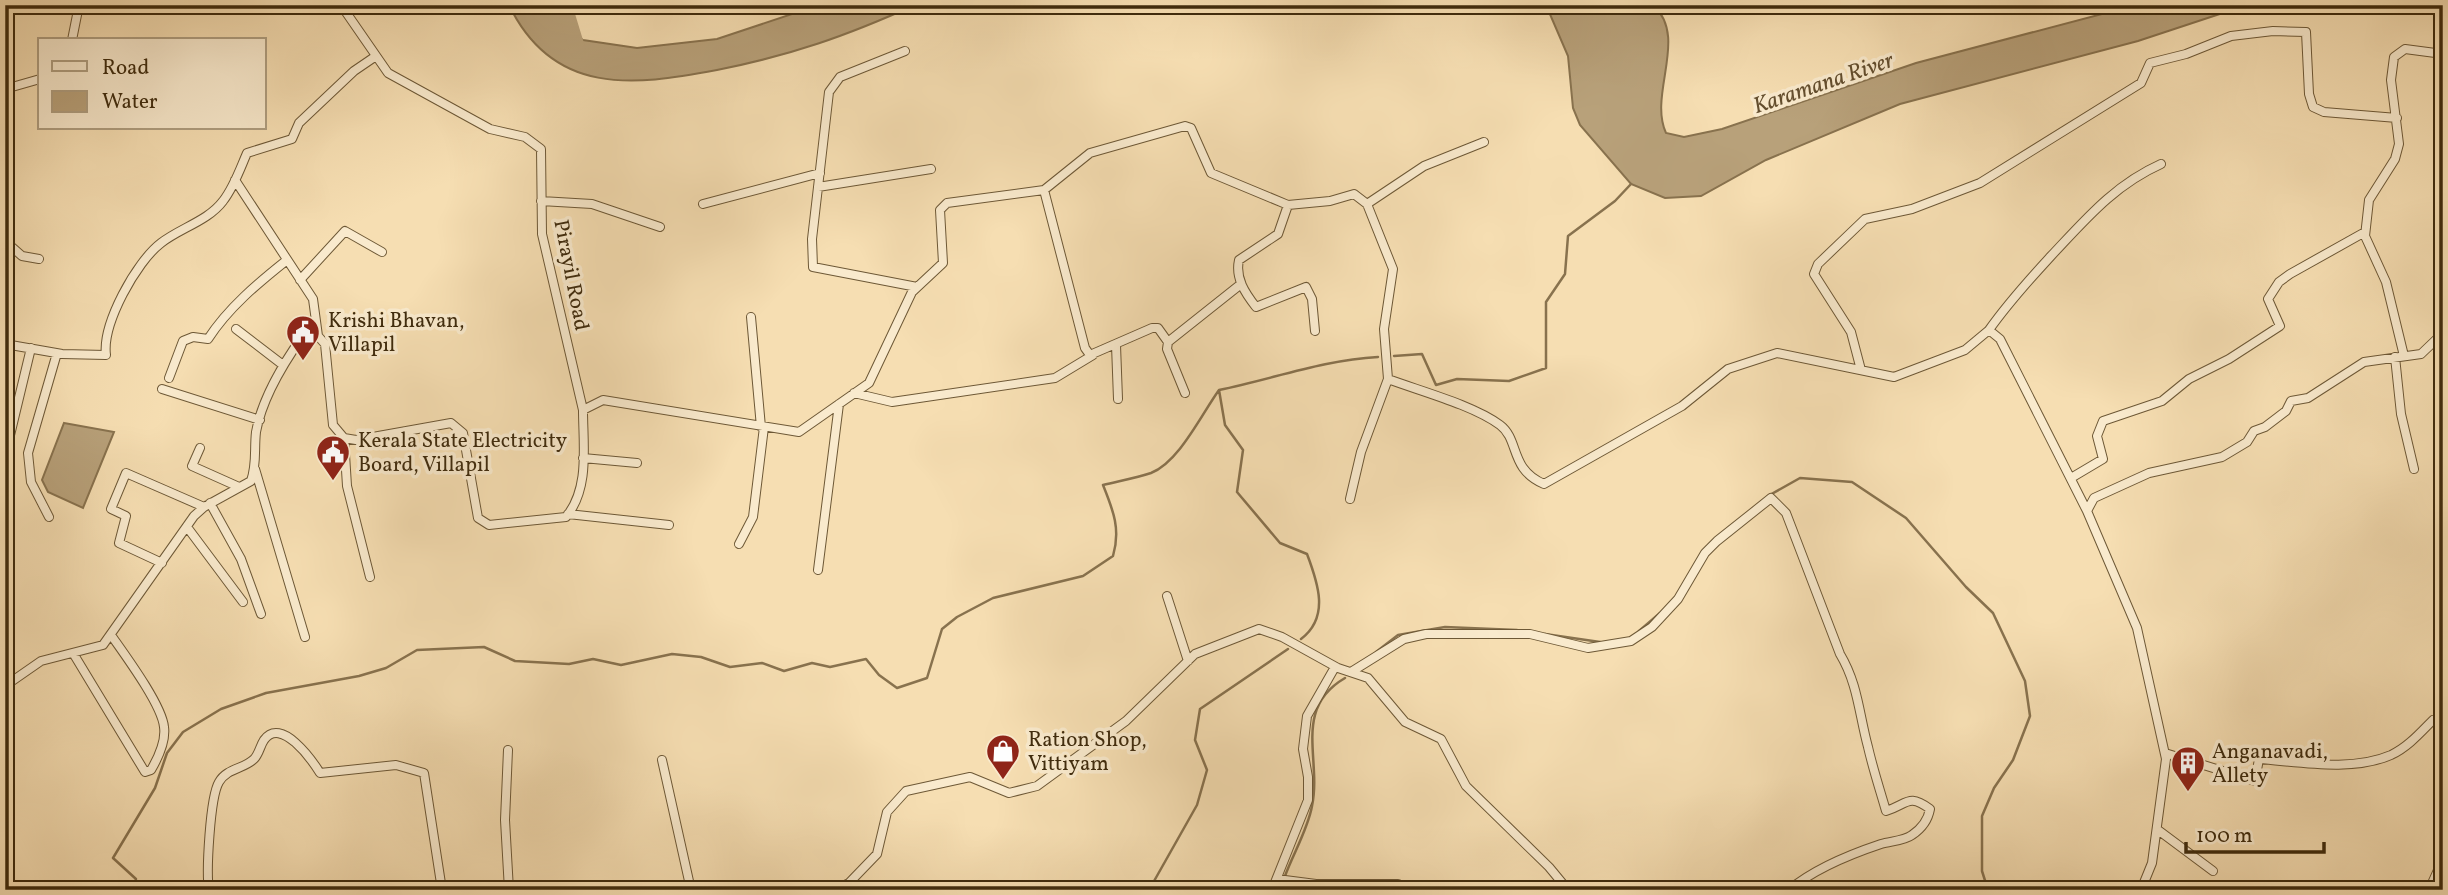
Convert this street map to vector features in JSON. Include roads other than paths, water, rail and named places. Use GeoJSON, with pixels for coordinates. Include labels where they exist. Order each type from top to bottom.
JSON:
{"type":"FeatureCollection","features":[{"type":"Feature","properties":{"kind":"street"},"geometry":{"type":"LineString","coordinates":[[72,38],[79,5]]}},
{"type":"Feature","properties":{"kind":"street","name":"Pirayil Road"},"geometry":{"type":"LineString","coordinates":[[341,5],[388,73],[490,129],[524,137],[541,149],[542,234],[583,410],[584,475],[575,507],[568,514]]}},
{"type":"Feature","properties":{"kind":"street"},"geometry":{"type":"LineString","coordinates":[[1861,370],[1851,332],[1814,274],[1818,264],[1865,219],[1912,209],[1980,183],[2012,164],[2141,83],[2150,63],[2186,54],[2231,36],[2273,31],[2306,32],[2309,94],[2313,107],[2324,113],[2398,118]]}},
{"type":"Feature","properties":{"kind":"street"},"geometry":{"type":"LineString","coordinates":[[2414,469],[2401,415],[2399,357],[2386,282],[2365,232],[2370,200],[2395,159],[2399,144],[2398,118],[2391,80],[2394,57],[2405,49],[2443,54]]}},
{"type":"Feature","properties":{"kind":"street"},"geometry":{"type":"LineString","coordinates":[[905,51],[840,77],[829,92],[818,187],[813,267],[917,287]]}},
{"type":"Feature","properties":{"kind":"street"},"geometry":{"type":"LineString","coordinates":[[5,344],[57,353],[106,355],[104,342],[121,300],[146,258],[162,242],[184,231],[222,203],[247,153],[292,139],[299,123],[354,71],[376,56]]}},
{"type":"Feature","properties":{"kind":"street"},"geometry":{"type":"LineString","coordinates":[[5,89],[38,80]]}},
{"type":"Feature","properties":{"kind":"street"},"geometry":{"type":"LineString","coordinates":[[583,410],[603,400],[799,432],[869,383],[917,287],[943,262],[940,210],[947,203],[1044,190],[1090,153],[1185,126],[1191,128],[1211,173],[1288,205],[1330,201],[1354,194],[1367,204],[1393,269],[1384,330],[1388,379],[1361,452],[1350,499]]}},
{"type":"Feature","properties":{"kind":"street"},"geometry":{"type":"LineString","coordinates":[[1367,204],[1424,166],[1484,142]]}},
{"type":"Feature","properties":{"kind":"street"},"geometry":{"type":"LineString","coordinates":[[1388,379],[1448,401],[1502,426],[1527,477],[1544,484],[1682,406],[1728,369],[1777,353],[1894,377],[1965,349],[1989,330],[2016,292],[2107,196],[2161,164]]}},
{"type":"Feature","properties":{"kind":"street"},"geometry":{"type":"LineString","coordinates":[[818,187],[931,169]]}},
{"type":"Feature","properties":{"kind":"street"},"geometry":{"type":"LineString","coordinates":[[703,204],[820,173]]}},
{"type":"Feature","properties":{"kind":"street"},"geometry":{"type":"LineString","coordinates":[[235,180],[313,299],[318,336],[325,344],[333,425],[344,438],[347,486],[370,577]]}},
{"type":"Feature","properties":{"kind":"street"},"geometry":{"type":"LineString","coordinates":[[1044,190],[1085,348],[1090,355],[1094,354]]}},
{"type":"Feature","properties":{"kind":"street"},"geometry":{"type":"LineString","coordinates":[[541,201],[592,204],[660,227]]}},
{"type":"Feature","properties":{"kind":"street"},"geometry":{"type":"LineString","coordinates":[[1288,205],[1278,234],[1239,260],[1236,271],[1256,307],[1306,287],[1312,299],[1315,331]]}},
{"type":"Feature","properties":{"kind":"street"},"geometry":{"type":"LineString","coordinates":[[300,280],[345,231],[382,252]]}},
{"type":"Feature","properties":{"kind":"street"},"geometry":{"type":"LineString","coordinates":[[2071,478],[2103,459],[2096,436],[2103,421],[2162,401],[2189,379],[2229,359],[2280,326],[2268,299],[2279,282],[2365,232]]}},
{"type":"Feature","properties":{"kind":"street"},"geometry":{"type":"LineString","coordinates":[[5,241],[22,256],[39,259]]}},
{"type":"Feature","properties":{"kind":"street"},"geometry":{"type":"LineString","coordinates":[[169,377],[183,341],[193,337],[208,340],[218,324],[250,290],[287,260]]}},
{"type":"Feature","properties":{"kind":"street"},"geometry":{"type":"LineString","coordinates":[[1168,342],[1241,284]]}},
{"type":"Feature","properties":{"kind":"street"},"geometry":{"type":"LineString","coordinates":[[739,544],[753,517],[762,427],[751,317]]}},
{"type":"Feature","properties":{"kind":"street"},"geometry":{"type":"LineString","coordinates":[[854,393],[892,402],[1055,378],[1094,354],[1152,328],[1158,328],[1168,342],[1169,356],[1185,393]]}},
{"type":"Feature","properties":{"kind":"street"},"geometry":{"type":"LineString","coordinates":[[236,330],[283,365]]}},
{"type":"Feature","properties":{"kind":"street"},"geometry":{"type":"LineString","coordinates":[[1989,330],[2000,339],[2087,510],[2137,628],[2165,752],[2166,780],[2152,863],[2141,890]]}},
{"type":"Feature","properties":{"kind":"street"},"geometry":{"type":"LineString","coordinates":[[2087,510],[2094,498],[2149,473],[2222,457],[2246,442],[2254,431],[2265,427],[2286,411],[2291,401],[2308,398],[2364,362],[2421,354],[2443,333]]}},
{"type":"Feature","properties":{"kind":"street"},"geometry":{"type":"LineString","coordinates":[[5,686],[41,661],[103,645],[187,527],[207,505],[251,481],[255,469],[257,430],[283,365],[302,337],[318,336]]}},
{"type":"Feature","properties":{"kind":"street"},"geometry":{"type":"LineString","coordinates":[[1116,345],[1118,400]]}},
{"type":"Feature","properties":{"kind":"street"},"geometry":{"type":"LineString","coordinates":[[5,456],[7,438],[31,348]]}},
{"type":"Feature","properties":{"kind":"street"},"geometry":{"type":"LineString","coordinates":[[49,517],[31,482],[27,453],[57,353]]}},
{"type":"Feature","properties":{"kind":"street"},"geometry":{"type":"LineString","coordinates":[[162,389],[260,420]]}},
{"type":"Feature","properties":{"kind":"street"},"geometry":{"type":"LineString","coordinates":[[818,570],[839,404]]}},
{"type":"Feature","properties":{"kind":"street"},"geometry":{"type":"LineString","coordinates":[[344,438],[356,440],[451,423],[463,433],[478,518],[489,525],[566,517],[568,514],[669,525]]}},
{"type":"Feature","properties":{"kind":"street"},"geometry":{"type":"LineString","coordinates":[[200,448],[192,466],[239,487]]}},
{"type":"Feature","properties":{"kind":"street"},"geometry":{"type":"LineString","coordinates":[[583,458],[637,464]]}},
{"type":"Feature","properties":{"kind":"street"},"geometry":{"type":"LineString","coordinates":[[255,469],[305,637]]}},
{"type":"Feature","properties":{"kind":"street"},"geometry":{"type":"LineString","coordinates":[[162,563],[119,543],[126,516],[111,509],[126,473],[207,505],[241,559],[261,614]]}},
{"type":"Feature","properties":{"kind":"street"},"geometry":{"type":"LineString","coordinates":[[1351,672],[1404,639],[1426,634],[1530,634],[1588,648],[1631,640],[1652,626],[1678,599],[1705,552],[1771,498],[1786,513],[1840,654],[1851,672],[1860,703],[1867,746],[1886,810],[1911,799],[1930,809],[1929,818],[1911,837],[1882,844],[1837,863],[1800,880],[1789,890]]}},
{"type":"Feature","properties":{"kind":"street"},"geometry":{"type":"LineString","coordinates":[[187,527],[243,602]]}},
{"type":"Feature","properties":{"kind":"street"},"geometry":{"type":"LineString","coordinates":[[1167,596],[1188,662]]}},
{"type":"Feature","properties":{"kind":"street"},"geometry":{"type":"LineString","coordinates":[[834,890],[849,883],[877,855],[887,812],[906,791],[970,777],[1009,793],[1037,786],[1126,721],[1195,654],[1259,629],[1282,637],[1335,667],[1368,677],[1405,722],[1441,740],[1466,786],[1549,867],[1568,890]]}},
{"type":"Feature","properties":{"kind":"street"},"geometry":{"type":"LineString","coordinates":[[73,653],[145,772],[151,770],[162,745],[164,727],[144,685],[111,635]]}},
{"type":"Feature","properties":{"kind":"street"},"geometry":{"type":"LineString","coordinates":[[1272,890],[1308,800],[1308,777],[1303,749],[1307,716],[1335,667]]}},
{"type":"Feature","properties":{"kind":"street"},"geometry":{"type":"LineString","coordinates":[[2165,752],[2255,781],[2259,759],[2341,763],[2391,755],[2411,743],[2433,720]]}},
{"type":"Feature","properties":{"kind":"street"},"geometry":{"type":"LineString","coordinates":[[209,890],[213,807],[218,783],[232,770],[253,760],[265,739],[277,733],[285,734],[305,750],[320,773],[396,765],[425,773],[442,890]]}},
{"type":"Feature","properties":{"kind":"street"},"geometry":{"type":"LineString","coordinates":[[508,750],[505,820],[509,890]]}},
{"type":"Feature","properties":{"kind":"street"},"geometry":{"type":"LineString","coordinates":[[662,760],[691,890]]}},
{"type":"Feature","properties":{"kind":"street"},"geometry":{"type":"LineString","coordinates":[[2158,830],[2214,871]]}},
{"type":"Feature","properties":{"kind":"street"},"geometry":{"type":"LineString","coordinates":[[2429,890],[2443,859]]}},
{"type":"Feature","properties":{"kind":"street"},"geometry":{"type":"LineString","coordinates":[[1277,879],[1316,884],[1342,881],[1398,884],[1410,890]]}},
{"type":"Feature","properties":{"kind":"water"},"geometry":{"type":"Polygon","coordinates":[[[509,5],[561,5],[566,27],[583,40],[637,48],[717,39],[819,5],[915,5],[842,35],[770,58],[686,76],[626,80],[598,78],[572,70],[548,56],[527,35],[509,5]]]}},
{"type":"Feature","properties":{"kind":"water"},"geometry":{"type":"Polygon","coordinates":[[[1546,5],[1653,5],[1663,18],[1668,33],[1661,101],[1662,118],[1666,133],[1684,137],[1722,129],[1916,63],[2136,5],[2247,5],[2138,41],[1900,104],[1766,160],[1701,196],[1665,198],[1631,184],[1580,125],[1573,108],[1568,56],[1546,5]]]}},
{"type":"Feature","properties":{"kind":"water"},"geometry":{"type":"Polygon","coordinates":[[[64,423],[114,432],[83,508],[48,492],[42,480],[64,423]]]}},
{"type":"Feature","properties":{"kind":"waterway","name":"Karamana River"},"geometry":{"type":"LineString","coordinates":[[564,5],[578,51]]}},
{"type":"Feature","properties":{"kind":"waterway"},"geometry":{"type":"LineString","coordinates":[[1394,356],[1422,354],[1436,385],[1457,379],[1509,381],[1546,368],[1546,302],[1565,274],[1568,236],[1615,201],[1631,184]]}},
{"type":"Feature","properties":{"kind":"waterway"},"geometry":{"type":"LineString","coordinates":[[1301,639],[1316,621],[1319,610],[1318,588],[1311,565],[1307,554],[1280,543],[1237,492],[1243,450],[1225,425],[1219,390],[1318,366],[1378,357]]}},
{"type":"Feature","properties":{"kind":"waterway"},"geometry":{"type":"LineString","coordinates":[[133,890],[136,879],[113,858],[155,788],[167,753],[183,732],[221,709],[266,693],[359,676],[386,668],[417,650],[484,647],[515,661],[569,664],[593,659],[621,665],[672,654],[701,657],[730,667],[762,663],[784,671],[812,663],[830,667],[866,659],[879,675],[897,688],[927,678],[942,629],[957,617],[993,598],[1083,576],[1113,556],[1116,528],[1103,485],[1151,473],[1171,459],[1189,437],[1219,390]]}},
{"type":"Feature","properties":{"kind":"waterway"},"geometry":{"type":"LineString","coordinates":[[1768,496],[1800,478],[1852,482],[1906,518],[1966,587],[1993,613],[2025,681],[2030,716],[2013,760],[1994,788],[1982,816],[1982,871],[1988,890]]}},
{"type":"Feature","properties":{"kind":"waterway"},"geometry":{"type":"LineString","coordinates":[[1639,631],[1660,613]]}},
{"type":"Feature","properties":{"kind":"waterway"},"geometry":{"type":"LineString","coordinates":[[1376,652],[1398,635],[1445,627],[1517,630]]}},
{"type":"Feature","properties":{"kind":"waterway"},"geometry":{"type":"LineString","coordinates":[[1545,634],[1600,642]]}},
{"type":"Feature","properties":{"kind":"waterway"},"geometry":{"type":"LineString","coordinates":[[1149,890],[1197,805],[1207,770],[1195,740],[1200,709],[1288,649]]}},
{"type":"Feature","properties":{"kind":"waterway"},"geometry":{"type":"LineString","coordinates":[[1285,876],[1312,806],[1314,720],[1319,704],[1329,690],[1345,678]]}},
{"type":"Feature","properties":{"kind":"waterway"},"geometry":{"type":"LineString","coordinates":[[1280,890],[1282,883]]}},
{"type":"Feature","properties":{"kind":"place","name":"Krishi Bhavan, Villapil"},"geometry":{"type":"Point","coordinates":[303,362]}},
{"type":"Feature","properties":{"kind":"place","name":"Kerala State Electricity Board, Villapil"},"geometry":{"type":"Point","coordinates":[333,482]}},
{"type":"Feature","properties":{"kind":"place","name":"Ration Shop, Vittiyam"},"geometry":{"type":"Point","coordinates":[1003,781]}},
{"type":"Feature","properties":{"kind":"place","name":"Anganavadi, Allety"},"geometry":{"type":"Point","coordinates":[2188,793]}}]}
